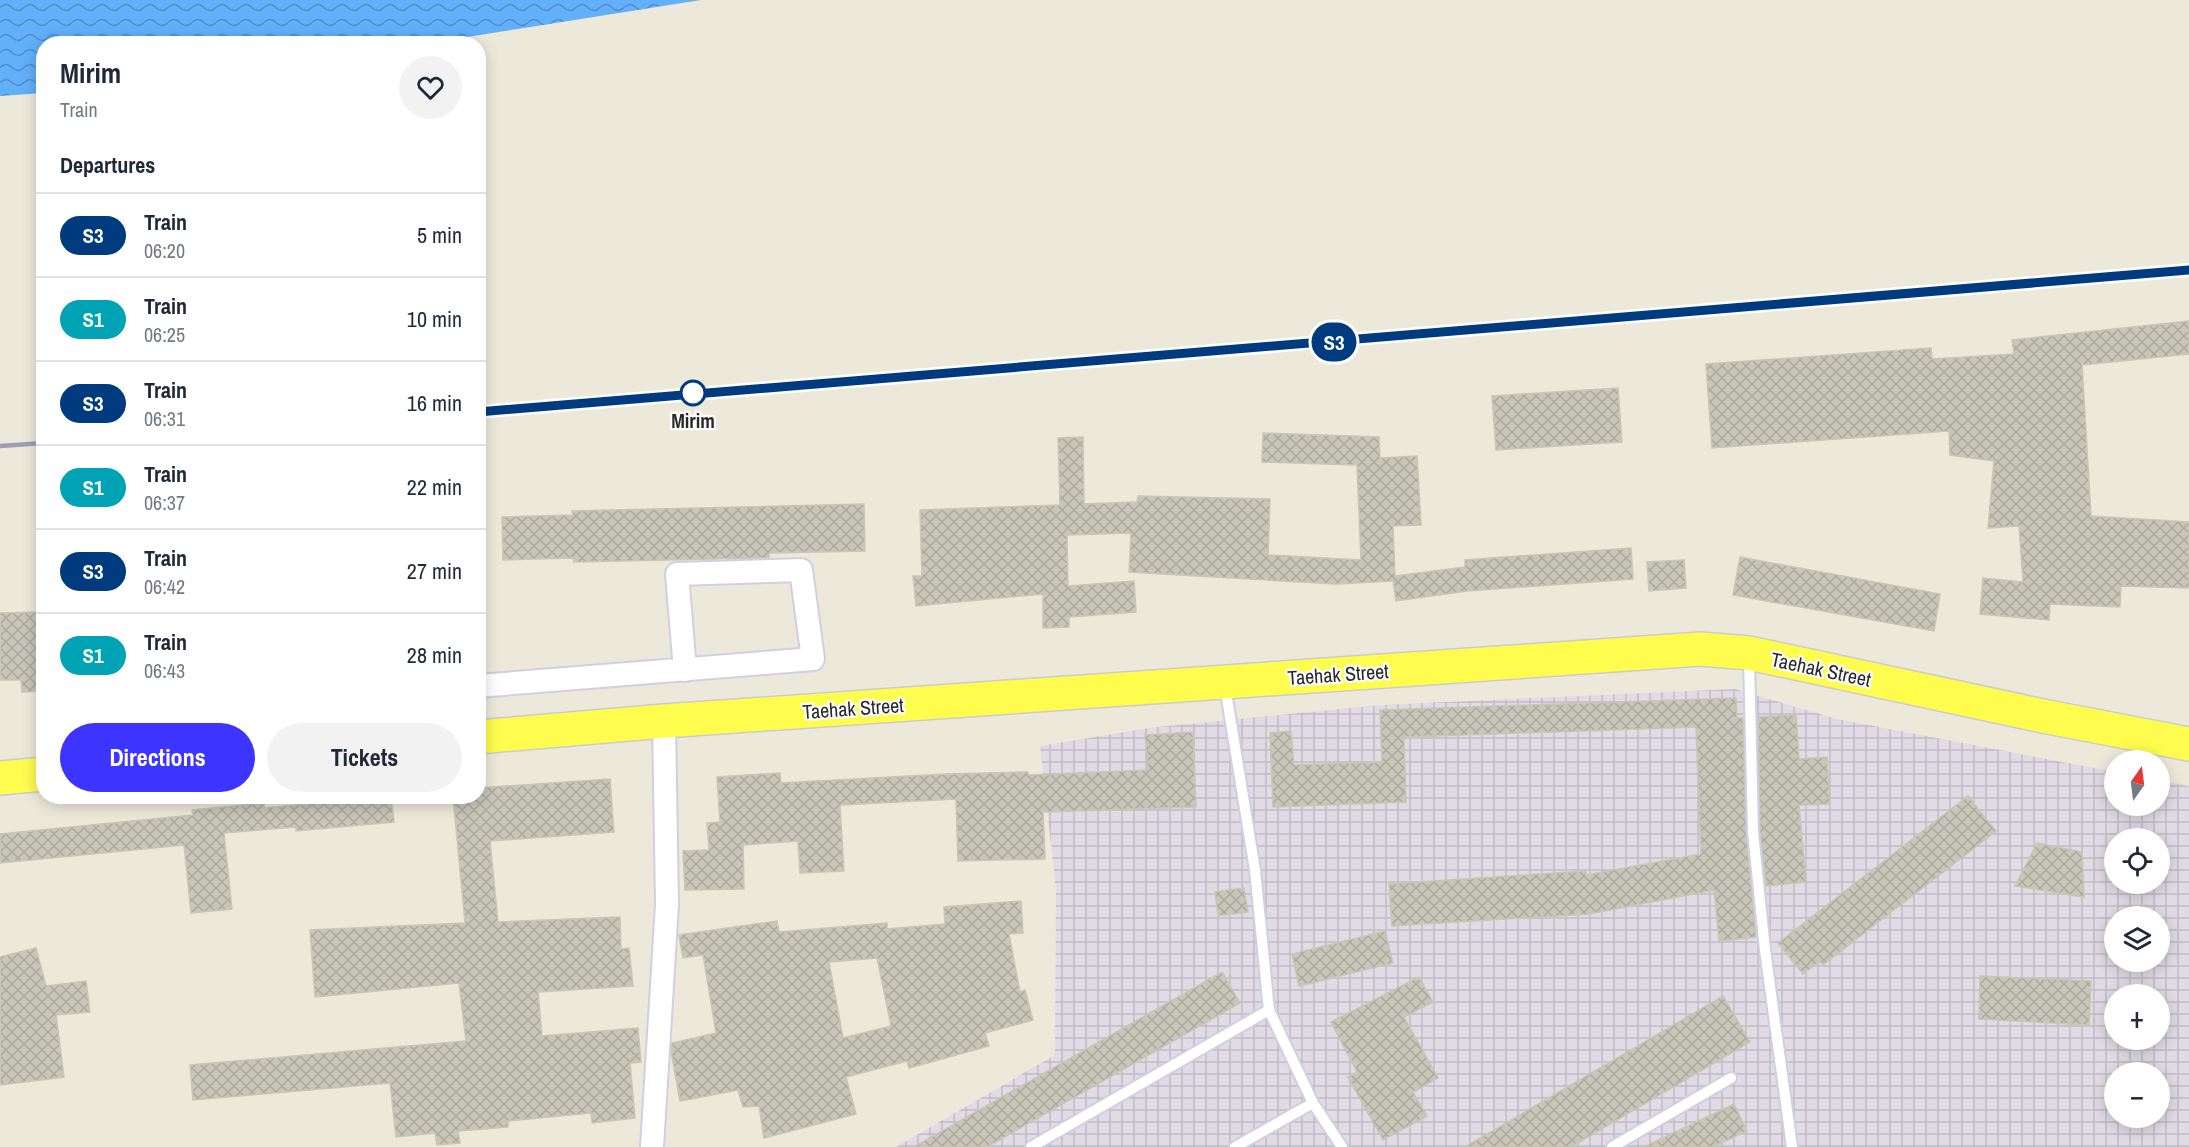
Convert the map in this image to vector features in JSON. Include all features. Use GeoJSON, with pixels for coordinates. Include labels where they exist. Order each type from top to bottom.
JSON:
{"type":"FeatureCollection","features":[{"type":"Feature","properties":{"kind":"main road","name":"Taehak Street"},"geometry":{"type":"LineString","coordinates":[[486,736],[664,721],[1700,649],[1749,653],[2048,717],[2189,744]]}},
{"type":"Feature","properties":{"kind":"main road"},"geometry":{"type":"LineString","coordinates":[[0,778],[36,775]]}},
{"type":"Feature","properties":{"kind":"street"},"geometry":{"type":"LineString","coordinates":[[486,685],[685,670],[813,659],[801,570],[678,574],[685,670]]}},
{"type":"Feature","properties":{"kind":"street"},"geometry":{"type":"LineString","coordinates":[[652,1147],[667,904],[664,721]]}},
{"type":"Feature","properties":{"kind":"lane"},"geometry":{"type":"LineString","coordinates":[[1749,653],[1754,832],[1765,950],[1792,1147]]}},
{"type":"Feature","properties":{"kind":"lane"},"geometry":{"type":"LineString","coordinates":[[1224,682],[1255,870],[1269,1010],[1313,1103],[1342,1147]]}},
{"type":"Feature","properties":{"kind":"lane"},"geometry":{"type":"LineString","coordinates":[[1030,1147],[1269,1010]]}},
{"type":"Feature","properties":{"kind":"lane"},"geometry":{"type":"LineString","coordinates":[[1612,1147],[1731,1078]]}},
{"type":"Feature","properties":{"kind":"lane"},"geometry":{"type":"LineString","coordinates":[[1235,1147],[1313,1103]]}},
{"type":"Feature","properties":{"kind":"shaded area"},"geometry":{"type":"Polygon","coordinates":[[[1735,689],[1837,719],[2104,770],[2104,816],[2170,816],[2170,782],[2189,786],[2189,1147],[896,1147],[1055,1055],[1056,889],[1040,746],[1149,728],[1380,705],[1735,689]]]}},
{"type":"Feature","properties":{"kind":"water"},"geometry":{"type":"Polygon","coordinates":[[[0,0],[701,0],[473,36],[36,36],[36,93],[0,96],[0,0]]]}},
{"type":"Feature","properties":{"kind":"building"},"geometry":{"type":"Polygon","coordinates":[[[2189,321],[2189,354],[2082,365],[2091,516],[2189,522],[2189,588],[2121,586],[2120,607],[2050,604],[2049,620],[1980,614],[1983,578],[2023,582],[2019,526],[1988,528],[1994,461],[1950,455],[1949,431],[1712,448],[1706,364],[1931,348],[1932,359],[2014,354],[2012,340],[2189,321]]]}},
{"type":"Feature","properties":{"kind":"building"},"geometry":{"type":"Polygon","coordinates":[[[1618,388],[1622,442],[1496,450],[1492,396],[1618,388]]]}},
{"type":"Feature","properties":{"kind":"building"},"geometry":{"type":"Polygon","coordinates":[[[1263,433],[1379,437],[1380,458],[1417,456],[1421,525],[1393,526],[1395,576],[1465,567],[1465,560],[1631,548],[1633,579],[1467,591],[1396,601],[1393,581],[1336,584],[1129,572],[1131,533],[1067,535],[1068,586],[1134,581],[1136,612],[1069,617],[1069,627],[1043,628],[1043,594],[916,606],[913,576],[922,576],[920,510],[1060,505],[1058,438],[1083,437],[1084,504],[1137,502],[1138,496],[1270,499],[1268,555],[1361,560],[1357,465],[1262,462],[1263,433]]]}},
{"type":"Feature","properties":{"kind":"building"},"geometry":{"type":"Polygon","coordinates":[[[864,504],[865,551],[769,553],[769,558],[574,562],[573,558],[503,560],[502,517],[573,515],[572,511],[864,504]]]}},
{"type":"Feature","properties":{"kind":"building"},"geometry":{"type":"Polygon","coordinates":[[[1740,557],[1940,594],[1934,631],[1733,595],[1740,557]]]}},
{"type":"Feature","properties":{"kind":"building"},"geometry":{"type":"Polygon","coordinates":[[[1684,560],[1686,588],[1649,591],[1647,562],[1684,560]]]}},
{"type":"Feature","properties":{"kind":"building"},"geometry":{"type":"Polygon","coordinates":[[[36,612],[36,691],[22,692],[21,680],[0,680],[0,613],[36,612]]]}},
{"type":"Feature","properties":{"kind":"building"},"geometry":{"type":"Polygon","coordinates":[[[1736,698],[1737,718],[1743,718],[1746,832],[1756,937],[1719,941],[1714,890],[1589,914],[1392,926],[1389,884],[1586,871],[1586,875],[1701,854],[1696,727],[1404,737],[1406,802],[1273,807],[1270,733],[1291,731],[1294,765],[1382,762],[1380,710],[1736,698]]]}},
{"type":"Feature","properties":{"kind":"building"},"geometry":{"type":"Polygon","coordinates":[[[1796,715],[1799,759],[1827,757],[1830,804],[1799,805],[1806,882],[1766,886],[1760,832],[1758,717],[1796,715]]]}},
{"type":"Feature","properties":{"kind":"building"},"geometry":{"type":"Polygon","coordinates":[[[1193,732],[1196,807],[1043,812],[1045,859],[958,861],[956,799],[840,805],[844,871],[800,873],[798,841],[743,845],[744,889],[685,890],[683,851],[709,850],[707,823],[720,822],[717,777],[780,773],[781,783],[946,774],[1028,772],[1028,775],[1148,770],[1145,735],[1193,732]]]}},
{"type":"Feature","properties":{"kind":"building"},"geometry":{"type":"Polygon","coordinates":[[[610,779],[614,832],[490,841],[498,922],[620,917],[621,949],[629,948],[633,986],[538,992],[542,1036],[638,1028],[641,1062],[630,1063],[635,1118],[592,1123],[591,1113],[508,1121],[508,1127],[458,1131],[460,1143],[437,1145],[435,1133],[396,1137],[390,1083],[193,1100],[190,1065],[466,1041],[459,983],[315,997],[310,930],[465,923],[454,804],[486,804],[486,787],[610,779]]]}},
{"type":"Feature","properties":{"kind":"building"},"geometry":{"type":"Polygon","coordinates":[[[1968,796],[1996,831],[1823,965],[1820,961],[1803,974],[1778,943],[1968,796]]]}},
{"type":"Feature","properties":{"kind":"building"},"geometry":{"type":"Polygon","coordinates":[[[254,804],[264,804],[264,808],[306,804],[392,804],[394,822],[296,831],[296,827],[224,833],[232,909],[191,913],[184,845],[0,863],[0,834],[193,815],[192,810],[254,804]]]}},
{"type":"Feature","properties":{"kind":"building"},"geometry":{"type":"Polygon","coordinates":[[[2037,843],[2082,852],[2084,897],[2015,886],[2037,843]]]}},
{"type":"Feature","properties":{"kind":"building"},"geometry":{"type":"Polygon","coordinates":[[[1244,888],[1248,912],[1218,916],[1215,892],[1244,888]]]}},
{"type":"Feature","properties":{"kind":"building"},"geometry":{"type":"Polygon","coordinates":[[[1021,901],[1023,933],[1009,934],[1020,992],[1025,990],[1033,1020],[985,1033],[989,1046],[909,1068],[907,1061],[846,1077],[856,1114],[764,1138],[759,1106],[743,1107],[738,1090],[680,1101],[671,1051],[672,1043],[716,1033],[703,955],[683,958],[679,935],[777,921],[779,932],[887,923],[887,929],[945,924],[944,907],[1021,901]],[[877,958],[829,962],[843,1038],[891,1026],[877,958]]]}},
{"type":"Feature","properties":{"kind":"building"},"geometry":{"type":"Polygon","coordinates":[[[1385,931],[1393,963],[1299,986],[1292,954],[1385,931]]]}},
{"type":"Feature","properties":{"kind":"building"},"geometry":{"type":"Polygon","coordinates":[[[36,948],[46,986],[86,981],[90,1012],[56,1015],[64,1077],[0,1085],[0,957],[36,948]]]}},
{"type":"Feature","properties":{"kind":"building"},"geometry":{"type":"Polygon","coordinates":[[[1222,972],[1240,1003],[987,1147],[914,1147],[1222,972]]]}},
{"type":"Feature","properties":{"kind":"building"},"geometry":{"type":"Polygon","coordinates":[[[1980,976],[2091,981],[2089,1025],[1979,1019],[1980,976]]]}},
{"type":"Feature","properties":{"kind":"building"},"geometry":{"type":"Polygon","coordinates":[[[1419,977],[1433,1002],[1404,1017],[1438,1078],[1413,1092],[1427,1116],[1383,1140],[1348,1077],[1357,1072],[1331,1022],[1419,977]]]}},
{"type":"Feature","properties":{"kind":"building"},"geometry":{"type":"Polygon","coordinates":[[[1723,996],[1750,1042],[1571,1147],[1465,1147],[1723,996]]]}},
{"type":"Feature","properties":{"kind":"building"},"geometry":{"type":"Polygon","coordinates":[[[1734,1104],[1747,1131],[1713,1147],[1644,1147],[1734,1104]]]}},
{"type":"Feature","properties":{"kind":"railway"},"geometry":{"type":"LineString","coordinates":[[486,411],[2189,270]]}},
{"type":"Feature","properties":{"kind":"railway"},"geometry":{"type":"LineString","coordinates":[[0,446],[36,444]]}},
{"type":"Feature","properties":{"kind":"train","name":"S3"},"geometry":{"type":"LineString","coordinates":[[486,411],[2189,270]]}},
{"type":"Feature","properties":{"kind":"place","name":"Mirim"},"geometry":{"type":"Point","coordinates":[693,393]}}]}
